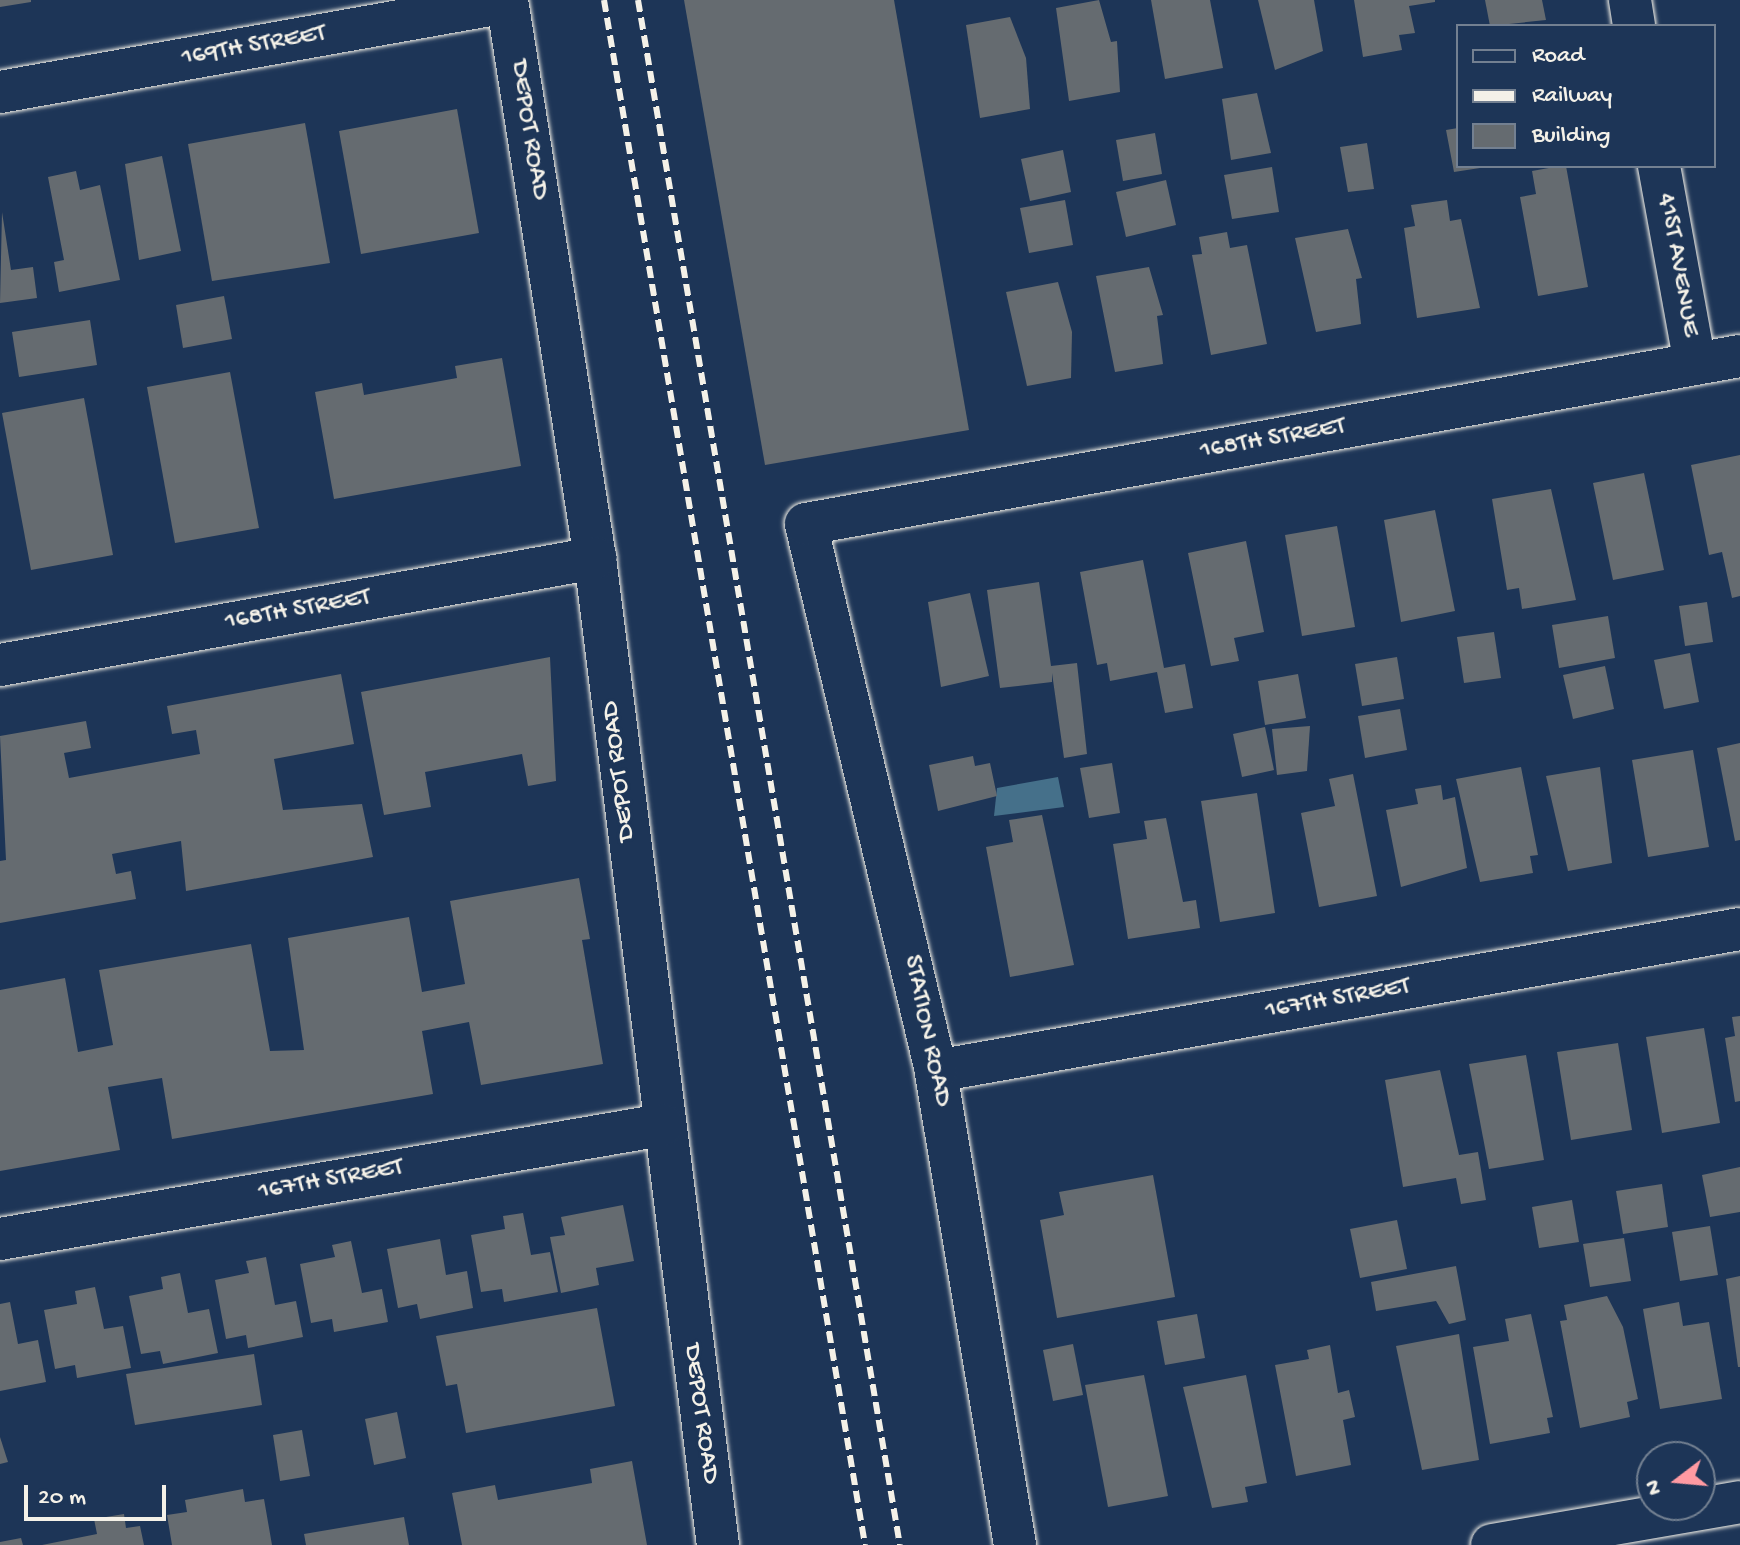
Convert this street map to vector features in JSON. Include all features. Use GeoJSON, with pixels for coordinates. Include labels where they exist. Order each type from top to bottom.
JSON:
{"type":"FeatureCollection","features":[{"type":"Feature","properties":{"kind":"street"},"geometry":{"type":"LineString","coordinates":[[1630,0],[1634,24]]}},
{"type":"Feature","properties":{"kind":"street","name":"169TH STREET"},"geometry":{"type":"LineString","coordinates":[[0,92],[507,1]]}},
{"type":"Feature","properties":{"kind":"street","name":"DEPOT ROAD"},"geometry":{"type":"LineString","coordinates":[[507,1],[595,558],[662,1125],[718,1545]]}},
{"type":"Feature","properties":{"kind":"street","name":"41ST AVENUE"},"geometry":{"type":"LineString","coordinates":[[1659,168],[1695,364]]}},
{"type":"Feature","properties":{"kind":"street","name":"168TH STREET"},"geometry":{"type":"LineString","coordinates":[[806,524],[1740,356]]}},
{"type":"Feature","properties":{"kind":"street","name":"STATION ROAD"},"geometry":{"type":"LineString","coordinates":[[806,524],[936,1071],[1015,1545]]}},
{"type":"Feature","properties":{"kind":"street","name":"168TH STREET"},"geometry":{"type":"LineString","coordinates":[[0,665],[595,558]]}},
{"type":"Feature","properties":{"kind":"street","name":"167TH STREET"},"geometry":{"type":"LineString","coordinates":[[936,1071],[1740,929]]}},
{"type":"Feature","properties":{"kind":"street","name":"167TH STREET"},"geometry":{"type":"LineString","coordinates":[[0,1239],[662,1125]]}},
{"type":"Feature","properties":{"kind":"street"},"geometry":{"type":"LineString","coordinates":[[1492,1545],[1740,1502]]}},
{"type":"Feature","properties":{"kind":"water"},"geometry":{"type":"Polygon","coordinates":[[[1058,777],[1064,807],[994,816],[997,788],[1058,777]]]}},
{"type":"Feature","properties":{"kind":"building"},"geometry":{"type":"Polygon","coordinates":[[[0,0],[31,0],[31,2],[0,7],[0,0]]]}},
{"type":"Feature","properties":{"kind":"building"},"geometry":{"type":"Polygon","coordinates":[[[684,0],[894,0],[969,430],[765,465],[684,0]]]}},
{"type":"Feature","properties":{"kind":"building"},"geometry":{"type":"Polygon","coordinates":[[[1099,0],[1111,42],[1117,41],[1120,92],[1069,101],[1056,8],[1099,0]]]}},
{"type":"Feature","properties":{"kind":"building"},"geometry":{"type":"Polygon","coordinates":[[[1151,0],[1210,0],[1223,68],[1165,79],[1151,0]]]}},
{"type":"Feature","properties":{"kind":"building"},"geometry":{"type":"Polygon","coordinates":[[[1258,0],[1314,0],[1323,51],[1275,70],[1258,0]]]}},
{"type":"Feature","properties":{"kind":"building"},"geometry":{"type":"Polygon","coordinates":[[[1354,0],[1435,2],[1409,6],[1415,33],[1399,35],[1402,50],[1363,57],[1354,0]]]}},
{"type":"Feature","properties":{"kind":"building"},"geometry":{"type":"Polygon","coordinates":[[[1485,0],[1542,0],[1546,20],[1490,24],[1485,0]]]}},
{"type":"Feature","properties":{"kind":"building"},"geometry":{"type":"Polygon","coordinates":[[[1010,17],[1026,58],[1030,109],[980,118],[966,25],[1010,17]]]}},
{"type":"Feature","properties":{"kind":"building"},"geometry":{"type":"Polygon","coordinates":[[[1257,93],[1271,153],[1231,160],[1222,99],[1257,93]]]}},
{"type":"Feature","properties":{"kind":"building"},"geometry":{"type":"Polygon","coordinates":[[[457,109],[479,233],[361,254],[339,131],[457,109]]]}},
{"type":"Feature","properties":{"kind":"building"},"geometry":{"type":"Polygon","coordinates":[[[305,123],[330,263],[212,281],[188,144],[305,123]]]}},
{"type":"Feature","properties":{"kind":"building"},"geometry":{"type":"Polygon","coordinates":[[[1456,128],[1456,168],[1480,168],[1454,172],[1446,130],[1456,128]]]}},
{"type":"Feature","properties":{"kind":"building"},"geometry":{"type":"Polygon","coordinates":[[[1155,133],[1162,174],[1123,181],[1116,140],[1155,133]]]}},
{"type":"Feature","properties":{"kind":"building"},"geometry":{"type":"Polygon","coordinates":[[[1367,143],[1374,189],[1348,192],[1340,147],[1367,143]]]}},
{"type":"Feature","properties":{"kind":"building"},"geometry":{"type":"Polygon","coordinates":[[[1063,150],[1071,192],[1030,201],[1021,159],[1063,150]]]}},
{"type":"Feature","properties":{"kind":"building"},"geometry":{"type":"Polygon","coordinates":[[[162,156],[181,251],[139,260],[125,164],[162,156]]]}},
{"type":"Feature","properties":{"kind":"building"},"geometry":{"type":"Polygon","coordinates":[[[1272,167],[1279,212],[1232,219],[1224,175],[1272,167]]]}},
{"type":"Feature","properties":{"kind":"building"},"geometry":{"type":"Polygon","coordinates":[[[1566,168],[1588,287],[1538,296],[1520,197],[1536,194],[1532,171],[1566,168]]]}},
{"type":"Feature","properties":{"kind":"building"},"geometry":{"type":"Polygon","coordinates":[[[76,171],[80,190],[100,185],[120,280],[59,292],[54,262],[64,260],[48,177],[76,171]]]}},
{"type":"Feature","properties":{"kind":"building"},"geometry":{"type":"Polygon","coordinates":[[[1166,180],[1176,225],[1126,237],[1116,192],[1166,180]]]}},
{"type":"Feature","properties":{"kind":"building"},"geometry":{"type":"Polygon","coordinates":[[[1065,200],[1073,245],[1029,253],[1020,208],[1065,200]]]}},
{"type":"Feature","properties":{"kind":"building"},"geometry":{"type":"Polygon","coordinates":[[[1447,200],[1450,221],[1461,219],[1480,308],[1417,318],[1404,228],[1415,226],[1411,205],[1447,200]]]}},
{"type":"Feature","properties":{"kind":"building"},"geometry":{"type":"Polygon","coordinates":[[[2,212],[11,270],[33,267],[37,298],[0,303],[2,212]]]}},
{"type":"Feature","properties":{"kind":"building"},"geometry":{"type":"Polygon","coordinates":[[[1348,229],[1362,278],[1356,279],[1361,324],[1316,332],[1295,238],[1348,229]]]}},
{"type":"Feature","properties":{"kind":"building"},"geometry":{"type":"Polygon","coordinates":[[[1227,232],[1230,248],[1247,245],[1267,344],[1211,355],[1192,255],[1202,254],[1199,237],[1227,232]]]}},
{"type":"Feature","properties":{"kind":"building"},"geometry":{"type":"Polygon","coordinates":[[[1149,267],[1163,315],[1157,316],[1163,364],[1115,372],[1096,276],[1149,267]]]}},
{"type":"Feature","properties":{"kind":"building"},"geometry":{"type":"Polygon","coordinates":[[[1058,282],[1072,332],[1071,378],[1027,386],[1006,292],[1058,282]]]}},
{"type":"Feature","properties":{"kind":"building"},"geometry":{"type":"Polygon","coordinates":[[[224,296],[232,339],[183,348],[176,305],[224,296]]]}},
{"type":"Feature","properties":{"kind":"building"},"geometry":{"type":"Polygon","coordinates":[[[90,320],[97,365],[19,377],[12,332],[90,320]]]}},
{"type":"Feature","properties":{"kind":"building"},"geometry":{"type":"Polygon","coordinates":[[[502,358],[521,466],[334,499],[315,392],[362,383],[364,395],[457,378],[455,366],[502,358]]]}},
{"type":"Feature","properties":{"kind":"building"},"geometry":{"type":"Polygon","coordinates":[[[230,372],[259,528],[175,543],[147,387],[230,372]]]}},
{"type":"Feature","properties":{"kind":"building"},"geometry":{"type":"Polygon","coordinates":[[[84,398],[113,555],[31,570],[2,413],[84,398]]]}},
{"type":"Feature","properties":{"kind":"building"},"geometry":{"type":"Polygon","coordinates":[[[1740,455],[1740,596],[1732,598],[1722,552],[1709,555],[1691,465],[1740,455]]]}},
{"type":"Feature","properties":{"kind":"building"},"geometry":{"type":"Polygon","coordinates":[[[1644,473],[1664,570],[1613,580],[1593,483],[1644,473]]]}},
{"type":"Feature","properties":{"kind":"building"},"geometry":{"type":"Polygon","coordinates":[[[1551,489],[1576,600],[1522,609],[1519,588],[1507,590],[1492,499],[1551,489]]]}},
{"type":"Feature","properties":{"kind":"building"},"geometry":{"type":"Polygon","coordinates":[[[1435,510],[1455,611],[1401,622],[1384,520],[1435,510]]]}},
{"type":"Feature","properties":{"kind":"building"},"geometry":{"type":"Polygon","coordinates":[[[1337,526],[1355,627],[1302,636],[1285,535],[1337,526]]]}},
{"type":"Feature","properties":{"kind":"building"},"geometry":{"type":"Polygon","coordinates":[[[1246,541],[1264,632],[1234,638],[1239,661],[1211,666],[1188,553],[1246,541]]]}},
{"type":"Feature","properties":{"kind":"building"},"geometry":{"type":"Polygon","coordinates":[[[1143,560],[1164,668],[1185,664],[1193,708],[1165,713],[1157,672],[1110,681],[1107,663],[1097,665],[1080,572],[1143,560]]]}},
{"type":"Feature","properties":{"kind":"building"},"geometry":{"type":"Polygon","coordinates":[[[1039,582],[1051,666],[1077,663],[1087,754],[1064,758],[1052,673],[1052,682],[1000,688],[987,590],[1039,582]]]}},
{"type":"Feature","properties":{"kind":"building"},"geometry":{"type":"Polygon","coordinates":[[[970,593],[989,676],[941,687],[928,602],[970,593]]]}},
{"type":"Feature","properties":{"kind":"building"},"geometry":{"type":"Polygon","coordinates":[[[1707,602],[1713,642],[1685,646],[1679,606],[1707,602]]]}},
{"type":"Feature","properties":{"kind":"building"},"geometry":{"type":"Polygon","coordinates":[[[1608,616],[1615,658],[1559,668],[1552,625],[1608,616]]]}},
{"type":"Feature","properties":{"kind":"building"},"geometry":{"type":"Polygon","coordinates":[[[1494,632],[1501,678],[1464,683],[1457,637],[1494,632]]]}},
{"type":"Feature","properties":{"kind":"building"},"geometry":{"type":"Polygon","coordinates":[[[1690,653],[1699,702],[1664,709],[1654,660],[1690,653]]]}},
{"type":"Feature","properties":{"kind":"building"},"geometry":{"type":"Polygon","coordinates":[[[550,657],[556,781],[528,786],[522,754],[425,772],[431,807],[384,815],[361,692],[550,657]]]}},
{"type":"Feature","properties":{"kind":"building"},"geometry":{"type":"Polygon","coordinates":[[[1397,657],[1404,699],[1362,706],[1355,664],[1397,657]]]}},
{"type":"Feature","properties":{"kind":"building"},"geometry":{"type":"Polygon","coordinates":[[[1605,666],[1614,709],[1573,719],[1563,675],[1605,666]]]}},
{"type":"Feature","properties":{"kind":"building"},"geometry":{"type":"Polygon","coordinates":[[[341,674],[354,744],[274,759],[283,810],[362,804],[373,857],[186,891],[181,841],[112,854],[116,874],[131,871],[136,899],[0,923],[0,861],[6,860],[0,736],[86,721],[91,748],[64,753],[69,778],[200,754],[196,730],[172,734],[167,706],[341,674]]]}},
{"type":"Feature","properties":{"kind":"building"},"geometry":{"type":"Polygon","coordinates":[[[1298,674],[1306,718],[1265,725],[1258,681],[1298,674]]]}},
{"type":"Feature","properties":{"kind":"building"},"geometry":{"type":"Polygon","coordinates":[[[1400,709],[1407,750],[1365,758],[1358,716],[1400,709]]]}},
{"type":"Feature","properties":{"kind":"building"},"geometry":{"type":"Polygon","coordinates":[[[1310,726],[1307,771],[1277,775],[1272,729],[1310,726]]]}},
{"type":"Feature","properties":{"kind":"building"},"geometry":{"type":"Polygon","coordinates":[[[1265,727],[1274,770],[1242,777],[1233,734],[1265,727]]]}},
{"type":"Feature","properties":{"kind":"building"},"geometry":{"type":"Polygon","coordinates":[[[1740,743],[1740,840],[1735,841],[1717,748],[1740,743]]]}},
{"type":"Feature","properties":{"kind":"building"},"geometry":{"type":"Polygon","coordinates":[[[1693,750],[1709,847],[1648,857],[1632,760],[1693,750]]]}},
{"type":"Feature","properties":{"kind":"building"},"geometry":{"type":"Polygon","coordinates":[[[973,756],[975,766],[990,763],[997,796],[938,811],[929,765],[973,756]]]}},
{"type":"Feature","properties":{"kind":"building"},"geometry":{"type":"Polygon","coordinates":[[[1112,763],[1120,813],[1089,818],[1080,768],[1112,763]]]}},
{"type":"Feature","properties":{"kind":"building"},"geometry":{"type":"Polygon","coordinates":[[[1521,767],[1538,855],[1530,856],[1533,873],[1480,882],[1456,779],[1521,767]]]}},
{"type":"Feature","properties":{"kind":"building"},"geometry":{"type":"Polygon","coordinates":[[[1600,767],[1612,863],[1568,871],[1546,776],[1600,767]]]}},
{"type":"Feature","properties":{"kind":"building"},"geometry":{"type":"Polygon","coordinates":[[[1353,774],[1377,896],[1319,907],[1301,813],[1335,806],[1329,779],[1353,774]]]}},
{"type":"Feature","properties":{"kind":"building"},"geometry":{"type":"Polygon","coordinates":[[[1441,785],[1443,800],[1455,797],[1467,868],[1401,887],[1386,810],[1418,804],[1415,789],[1441,785]]]}},
{"type":"Feature","properties":{"kind":"building"},"geometry":{"type":"Polygon","coordinates":[[[1257,793],[1275,913],[1220,922],[1201,801],[1257,793]]]}},
{"type":"Feature","properties":{"kind":"building"},"geometry":{"type":"Polygon","coordinates":[[[1042,815],[1074,965],[1010,977],[986,847],[1013,842],[1009,820],[1042,815]]]}},
{"type":"Feature","properties":{"kind":"building"},"geometry":{"type":"Polygon","coordinates":[[[1166,818],[1183,902],[1196,900],[1200,928],[1128,939],[1113,844],[1147,839],[1144,821],[1166,818]]]}},
{"type":"Feature","properties":{"kind":"building"},"geometry":{"type":"Polygon","coordinates":[[[579,878],[590,939],[582,940],[603,1064],[481,1085],[469,1022],[422,1031],[433,1094],[172,1139],[162,1078],[108,1087],[120,1150],[0,1171],[0,990],[65,978],[78,1052],[113,1045],[99,970],[251,944],[270,1051],[304,1050],[288,938],[409,917],[422,992],[465,984],[450,901],[579,878]]]}},
{"type":"Feature","properties":{"kind":"building"},"geometry":{"type":"Polygon","coordinates":[[[1740,1016],[1740,1101],[1735,1102],[1725,1038],[1735,1036],[1732,1017],[1740,1016]]]}},
{"type":"Feature","properties":{"kind":"building"},"geometry":{"type":"Polygon","coordinates":[[[1704,1028],[1720,1123],[1662,1133],[1646,1037],[1704,1028]]]}},
{"type":"Feature","properties":{"kind":"building"},"geometry":{"type":"Polygon","coordinates":[[[1618,1043],[1632,1130],[1571,1140],[1557,1052],[1618,1043]]]}},
{"type":"Feature","properties":{"kind":"building"},"geometry":{"type":"Polygon","coordinates":[[[1526,1055],[1544,1160],[1489,1169],[1469,1064],[1526,1055]]]}},
{"type":"Feature","properties":{"kind":"building"},"geometry":{"type":"Polygon","coordinates":[[[1440,1070],[1459,1155],[1478,1152],[1486,1200],[1461,1204],[1456,1178],[1403,1187],[1385,1080],[1440,1070]]]}},
{"type":"Feature","properties":{"kind":"building"},"geometry":{"type":"Polygon","coordinates":[[[1740,1167],[1740,1212],[1710,1217],[1702,1175],[1740,1167]]]}},
{"type":"Feature","properties":{"kind":"building"},"geometry":{"type":"Polygon","coordinates":[[[1153,1175],[1175,1297],[1057,1318],[1040,1220],[1064,1215],[1059,1192],[1153,1175]]]}},
{"type":"Feature","properties":{"kind":"building"},"geometry":{"type":"Polygon","coordinates":[[[1662,1184],[1668,1227],[1623,1234],[1616,1191],[1662,1184]]]}},
{"type":"Feature","properties":{"kind":"building"},"geometry":{"type":"Polygon","coordinates":[[[1572,1200],[1579,1242],[1539,1248],[1532,1207],[1572,1200]]]}},
{"type":"Feature","properties":{"kind":"building"},"geometry":{"type":"Polygon","coordinates":[[[623,1205],[634,1261],[596,1268],[599,1285],[561,1293],[550,1237],[565,1235],[561,1217],[623,1205]]]}},
{"type":"Feature","properties":{"kind":"building"},"geometry":{"type":"Polygon","coordinates":[[[523,1213],[531,1255],[550,1252],[558,1292],[504,1302],[502,1289],[481,1292],[471,1235],[505,1229],[503,1216],[523,1213]]]}},
{"type":"Feature","properties":{"kind":"building"},"geometry":{"type":"Polygon","coordinates":[[[1397,1220],[1407,1269],[1360,1278],[1350,1229],[1397,1220]]]}},
{"type":"Feature","properties":{"kind":"building"},"geometry":{"type":"Polygon","coordinates":[[[1710,1226],[1718,1275],[1680,1281],[1672,1232],[1710,1226]]]}},
{"type":"Feature","properties":{"kind":"building"},"geometry":{"type":"Polygon","coordinates":[[[1624,1238],[1631,1281],[1590,1287],[1583,1244],[1624,1238]]]}},
{"type":"Feature","properties":{"kind":"building"},"geometry":{"type":"Polygon","coordinates":[[[440,1239],[446,1275],[467,1271],[473,1308],[420,1319],[417,1304],[398,1308],[387,1249],[440,1239]]]}},
{"type":"Feature","properties":{"kind":"building"},"geometry":{"type":"Polygon","coordinates":[[[351,1241],[362,1293],[382,1289],[388,1322],[334,1332],[332,1319],[311,1323],[300,1264],[335,1257],[332,1245],[351,1241]]]}},
{"type":"Feature","properties":{"kind":"building"},"geometry":{"type":"Polygon","coordinates":[[[266,1257],[275,1305],[296,1301],[303,1337],[248,1348],[246,1335],[226,1339],[215,1280],[249,1273],[246,1261],[266,1257]]]}},
{"type":"Feature","properties":{"kind":"building"},"geometry":{"type":"Polygon","coordinates":[[[1456,1266],[1466,1320],[1449,1324],[1436,1301],[1376,1311],[1371,1282],[1456,1266]]]}},
{"type":"Feature","properties":{"kind":"building"},"geometry":{"type":"Polygon","coordinates":[[[180,1273],[188,1313],[209,1309],[218,1353],[163,1364],[160,1351],[141,1354],[129,1296],[163,1289],[161,1277],[180,1273]]]}},
{"type":"Feature","properties":{"kind":"building"},"geometry":{"type":"Polygon","coordinates":[[[1740,1276],[1740,1367],[1738,1367],[1726,1279],[1740,1276]]]}},
{"type":"Feature","properties":{"kind":"building"},"geometry":{"type":"Polygon","coordinates":[[[95,1287],[104,1329],[123,1326],[131,1368],[77,1378],[75,1365],[55,1369],[44,1310],[77,1304],[75,1291],[95,1287]]]}},
{"type":"Feature","properties":{"kind":"building"},"geometry":{"type":"Polygon","coordinates":[[[1607,1296],[1623,1327],[1638,1399],[1627,1402],[1630,1417],[1580,1428],[1560,1321],[1567,1320],[1564,1305],[1607,1296]]]}},
{"type":"Feature","properties":{"kind":"building"},"geometry":{"type":"Polygon","coordinates":[[[10,1302],[18,1344],[38,1340],[46,1382],[0,1391],[0,1304],[10,1302]]]}},
{"type":"Feature","properties":{"kind":"building"},"geometry":{"type":"Polygon","coordinates":[[[1679,1302],[1683,1326],[1709,1322],[1722,1399],[1660,1409],[1643,1309],[1679,1302]]]}},
{"type":"Feature","properties":{"kind":"building"},"geometry":{"type":"Polygon","coordinates":[[[597,1308],[615,1406],[466,1433],[457,1384],[446,1386],[436,1336],[597,1308]]]}},
{"type":"Feature","properties":{"kind":"building"},"geometry":{"type":"Polygon","coordinates":[[[1197,1314],[1205,1358],[1165,1365],[1157,1321],[1197,1314]]]}},
{"type":"Feature","properties":{"kind":"building"},"geometry":{"type":"Polygon","coordinates":[[[1531,1314],[1553,1417],[1547,1418],[1550,1433],[1490,1444],[1473,1347],[1509,1341],[1505,1319],[1531,1314]]]}},
{"type":"Feature","properties":{"kind":"building"},"geometry":{"type":"Polygon","coordinates":[[[1459,1334],[1479,1460],[1422,1470],[1396,1346],[1459,1334]]]}},
{"type":"Feature","properties":{"kind":"building"},"geometry":{"type":"Polygon","coordinates":[[[1073,1344],[1083,1395],[1053,1401],[1043,1350],[1073,1344]]]}},
{"type":"Feature","properties":{"kind":"building"},"geometry":{"type":"Polygon","coordinates":[[[1330,1345],[1338,1393],[1349,1390],[1355,1417],[1343,1420],[1351,1465],[1296,1476],[1275,1365],[1309,1359],[1307,1350],[1330,1345]]]}},
{"type":"Feature","properties":{"kind":"building"},"geometry":{"type":"Polygon","coordinates":[[[254,1354],[262,1405],[135,1425],[126,1374],[254,1354]]]}},
{"type":"Feature","properties":{"kind":"building"},"geometry":{"type":"Polygon","coordinates":[[[1144,1375],[1168,1496],[1108,1507],[1085,1385],[1144,1375]]]}},
{"type":"Feature","properties":{"kind":"building"},"geometry":{"type":"Polygon","coordinates":[[[1246,1375],[1267,1483],[1245,1487],[1248,1502],[1212,1508],[1183,1387],[1246,1375]]]}},
{"type":"Feature","properties":{"kind":"building"},"geometry":{"type":"Polygon","coordinates":[[[397,1412],[406,1458],[374,1465],[365,1419],[397,1412]]]}},
{"type":"Feature","properties":{"kind":"building"},"geometry":{"type":"Polygon","coordinates":[[[302,1430],[310,1476],[280,1481],[273,1435],[302,1430]]]}},
{"type":"Feature","properties":{"kind":"building"},"geometry":{"type":"Polygon","coordinates":[[[0,1437],[8,1462],[0,1464],[0,1437]]]}},
{"type":"Feature","properties":{"kind":"building"},"geometry":{"type":"Polygon","coordinates":[[[632,1461],[647,1545],[462,1545],[452,1493],[495,1485],[498,1500],[592,1483],[590,1469],[632,1461]]]}},
{"type":"Feature","properties":{"kind":"building"},"geometry":{"type":"Polygon","coordinates":[[[243,1489],[245,1502],[264,1499],[272,1545],[172,1545],[167,1515],[187,1512],[185,1500],[243,1489]]]}},
{"type":"Feature","properties":{"kind":"building"},"geometry":{"type":"Polygon","coordinates":[[[124,1514],[126,1528],[140,1526],[144,1545],[42,1545],[97,1534],[94,1519],[124,1514]]]}},
{"type":"Feature","properties":{"kind":"building"},"geometry":{"type":"Polygon","coordinates":[[[404,1517],[409,1545],[306,1545],[304,1534],[404,1517]]]}},
{"type":"Feature","properties":{"kind":"building"},"geometry":{"type":"Polygon","coordinates":[[[21,1538],[23,1545],[0,1545],[0,1542],[21,1538]]]}},
{"type":"Feature","properties":{"kind":"railway"},"geometry":{"type":"LineString","coordinates":[[604,0],[865,1545]]}},
{"type":"Feature","properties":{"kind":"railway"},"geometry":{"type":"LineString","coordinates":[[638,0],[900,1545]]}}]}
